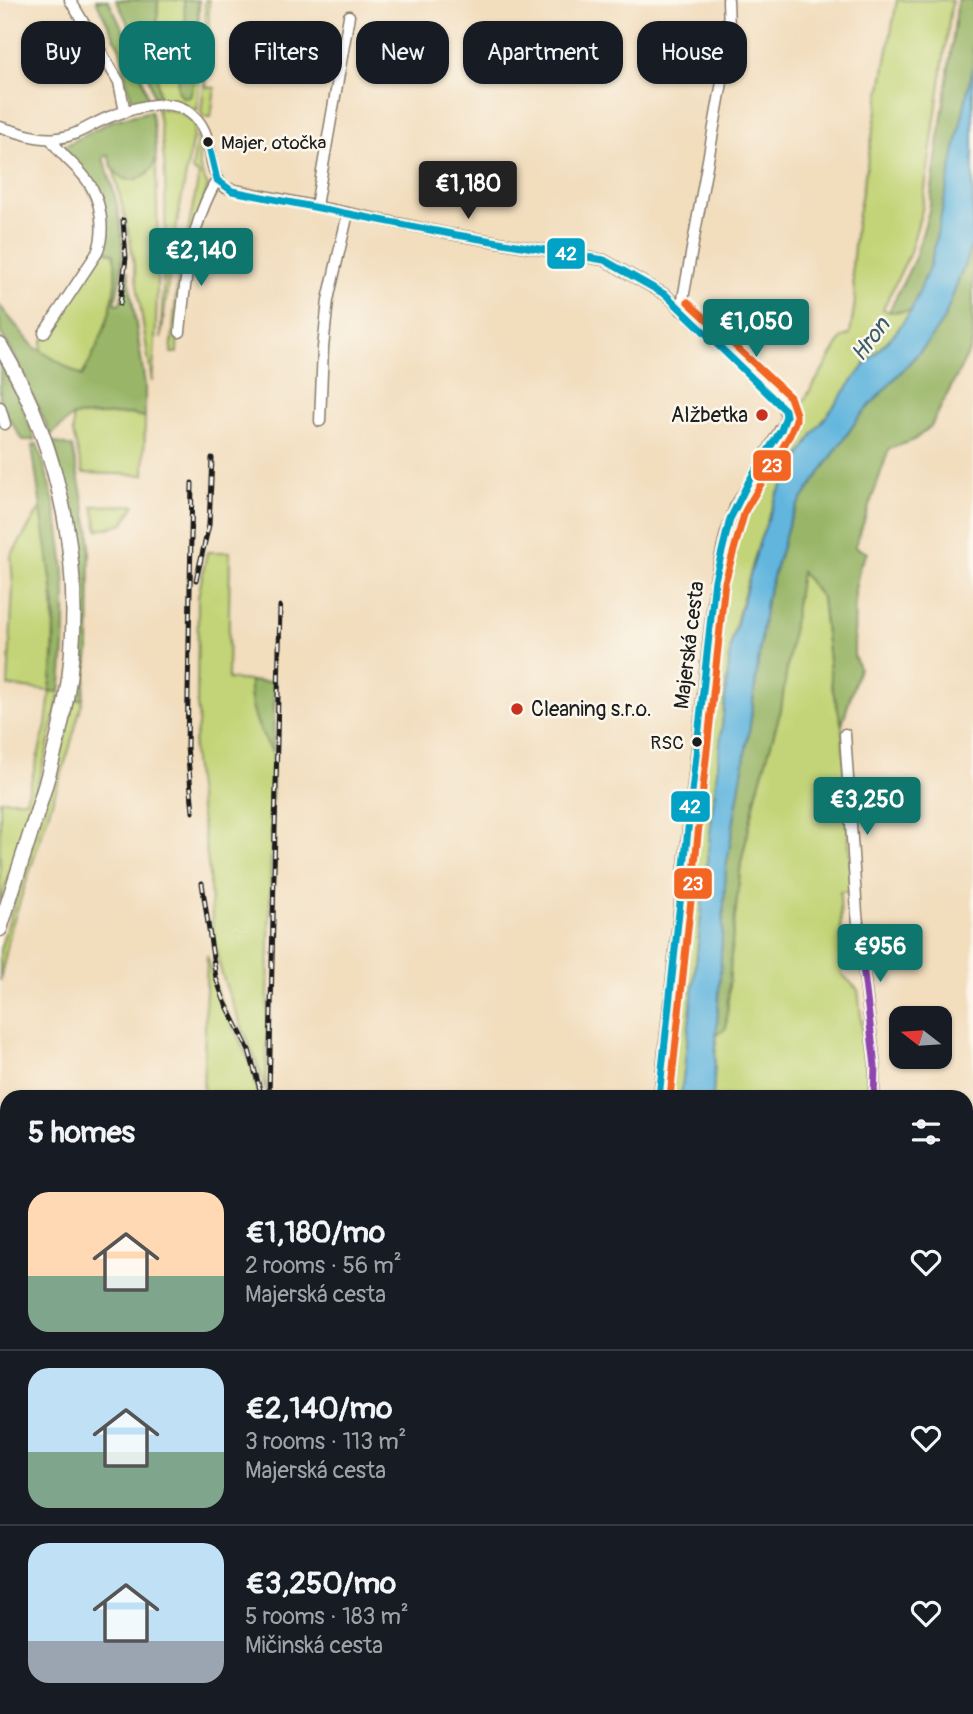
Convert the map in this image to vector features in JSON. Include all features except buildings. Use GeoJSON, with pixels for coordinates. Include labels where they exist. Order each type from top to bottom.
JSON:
{"type":"FeatureCollection","features":[{"type":"Feature","properties":{"kind":"main road"},"geometry":{"type":"LineString","coordinates":[[0,345],[19,378],[51,457],[62,499],[74,598],[72,652],[57,742],[0,929]]}},
{"type":"Feature","properties":{"kind":"street"},"geometry":{"type":"LineString","coordinates":[[70,0],[119,82],[125,112]]}},
{"type":"Feature","properties":{"kind":"street"},"geometry":{"type":"LineString","coordinates":[[681,310],[726,60],[729,28],[727,0]]}},
{"type":"Feature","properties":{"kind":"street"},"geometry":{"type":"LineString","coordinates":[[316,206],[349,16]]}},
{"type":"Feature","properties":{"kind":"street"},"geometry":{"type":"LineString","coordinates":[[0,127],[51,139],[74,134],[112,116],[158,105],[173,105],[198,120],[206,133],[218,180],[207,196],[195,232],[180,332]]}},
{"type":"Feature","properties":{"kind":"street"},"geometry":{"type":"LineString","coordinates":[[44,333],[97,253],[102,231],[97,205],[88,181],[56,148],[51,139]]}},
{"type":"Feature","properties":{"kind":"street","name":"Majerská cesta"},"geometry":{"type":"LineString","coordinates":[[218,180],[232,191],[451,234],[597,258],[611,263],[660,291],[782,404],[786,416],[781,430],[735,507],[723,542],[710,619],[660,1090]]}},
{"type":"Feature","properties":{"kind":"street"},"geometry":{"type":"LineString","coordinates":[[320,421],[326,311],[348,213]]}},
{"type":"Feature","properties":{"kind":"street"},"geometry":{"type":"LineString","coordinates":[[0,407],[5,424]]}},
{"type":"Feature","properties":{"kind":"street"},"geometry":{"type":"LineString","coordinates":[[845,734],[857,914],[867,1019],[875,1066],[874,1090]]}},
{"type":"Feature","properties":{"kind":"green space"},"geometry":{"type":"Polygon","coordinates":[[[96,0],[108,0],[119,23],[119,47],[96,0]]]}},
{"type":"Feature","properties":{"kind":"green space"},"geometry":{"type":"Polygon","coordinates":[[[116,0],[158,0],[157,21],[127,21],[116,0]]]}},
{"type":"Feature","properties":{"kind":"green space"},"geometry":{"type":"Polygon","coordinates":[[[158,0],[199,0],[199,21],[157,21],[158,0]]]}},
{"type":"Feature","properties":{"kind":"green space"},"geometry":{"type":"Polygon","coordinates":[[[184,0],[198,0],[198,21],[185,21],[184,0]]]}},
{"type":"Feature","properties":{"kind":"green space"},"geometry":{"type":"Polygon","coordinates":[[[205,0],[209,0],[209,21],[205,21],[205,0]]]}},
{"type":"Feature","properties":{"kind":"green space"},"geometry":{"type":"Polygon","coordinates":[[[897,0],[952,0],[922,210],[909,255],[883,309],[889,312],[911,311],[896,332],[866,363],[795,462],[777,495],[759,543],[739,611],[731,644],[682,1090],[664,1090],[705,703],[713,662],[717,596],[729,538],[743,501],[842,338],[850,334],[855,302],[852,267],[856,225],[897,0]]]}},
{"type":"Feature","properties":{"kind":"green space"},"geometry":{"type":"Polygon","coordinates":[[[958,0],[973,0],[973,66],[959,136],[931,262],[911,311],[889,312],[915,258],[929,211],[958,0]]]}},
{"type":"Feature","properties":{"kind":"green space"},"geometry":{"type":"Polygon","coordinates":[[[144,84],[149,103],[135,106],[127,86],[144,84]]]}},
{"type":"Feature","properties":{"kind":"green space"},"geometry":{"type":"Polygon","coordinates":[[[150,84],[158,84],[159,101],[155,102],[150,84]]]}},
{"type":"Feature","properties":{"kind":"green space"},"geometry":{"type":"Polygon","coordinates":[[[158,84],[199,84],[197,111],[175,100],[159,101],[158,84]]]}},
{"type":"Feature","properties":{"kind":"green space"},"geometry":{"type":"Polygon","coordinates":[[[178,84],[194,84],[190,97],[182,97],[178,84]]]}},
{"type":"Feature","properties":{"kind":"green space"},"geometry":{"type":"Polygon","coordinates":[[[204,84],[206,84],[206,87],[215,88],[211,117],[204,117],[201,113],[204,84]]]}},
{"type":"Feature","properties":{"kind":"green space"},"geometry":{"type":"Polygon","coordinates":[[[157,108],[183,114],[195,125],[172,251],[161,339],[165,193],[162,135],[157,108]]]}},
{"type":"Feature","properties":{"kind":"green space"},"geometry":{"type":"Polygon","coordinates":[[[151,111],[156,155],[146,175],[133,180],[126,179],[114,170],[108,155],[103,158],[115,197],[122,238],[123,252],[115,303],[120,304],[128,271],[145,385],[145,417],[131,414],[73,416],[51,435],[13,353],[0,332],[0,306],[33,346],[82,376],[103,333],[112,302],[115,286],[114,254],[104,249],[103,215],[63,147],[111,121],[151,111]]]}},
{"type":"Feature","properties":{"kind":"green space"},"geometry":{"type":"Polygon","coordinates":[[[199,128],[199,165],[208,186],[186,269],[179,310],[177,353],[171,353],[177,287],[199,175],[192,170],[199,128]]]}},
{"type":"Feature","properties":{"kind":"green space"},"geometry":{"type":"Polygon","coordinates":[[[156,158],[156,326],[152,382],[130,239],[114,171],[124,179],[147,175],[156,158]]]}},
{"type":"Feature","properties":{"kind":"green space"},"geometry":{"type":"Polygon","coordinates":[[[973,241],[973,340],[970,350],[931,426],[914,440],[889,449],[855,547],[867,553],[860,565],[855,590],[854,655],[859,668],[842,725],[832,687],[822,598],[801,572],[781,710],[756,795],[741,863],[726,1028],[716,1036],[726,868],[750,725],[766,601],[789,522],[859,417],[925,346],[944,319],[973,241]]]}},
{"type":"Feature","properties":{"kind":"green space"},"geometry":{"type":"Polygon","coordinates":[[[104,249],[114,254],[115,286],[103,333],[82,376],[41,352],[42,342],[104,249]]]}},
{"type":"Feature","properties":{"kind":"green space"},"geometry":{"type":"Polygon","coordinates":[[[0,358],[22,404],[35,440],[23,440],[0,404],[0,358]]]}},
{"type":"Feature","properties":{"kind":"green space"},"geometry":{"type":"Polygon","coordinates":[[[131,414],[145,417],[144,475],[83,473],[73,433],[73,416],[131,414]]]}},
{"type":"Feature","properties":{"kind":"green space"},"geometry":{"type":"Polygon","coordinates":[[[53,442],[72,447],[90,533],[89,651],[83,699],[73,700],[79,633],[78,570],[69,507],[53,442]]]}},
{"type":"Feature","properties":{"kind":"green space"},"geometry":{"type":"Polygon","coordinates":[[[37,444],[55,506],[64,567],[65,628],[60,692],[50,691],[55,606],[32,446],[37,444]]]}},
{"type":"Feature","properties":{"kind":"green space"},"geometry":{"type":"Polygon","coordinates":[[[135,505],[123,524],[98,530],[93,506],[135,505]]]}},
{"type":"Feature","properties":{"kind":"green space"},"geometry":{"type":"Polygon","coordinates":[[[41,507],[53,598],[54,643],[50,690],[60,692],[46,755],[0,904],[0,800],[26,800],[46,726],[50,691],[8,686],[13,586],[11,556],[41,507]]]}},
{"type":"Feature","properties":{"kind":"green space"},"geometry":{"type":"Polygon","coordinates":[[[207,552],[230,552],[228,679],[250,681],[251,701],[256,719],[273,753],[266,1090],[231,1001],[215,945],[207,853],[193,748],[198,721],[198,597],[207,552]]]}},
{"type":"Feature","properties":{"kind":"green space"},"geometry":{"type":"Polygon","coordinates":[[[801,570],[822,598],[832,687],[842,725],[852,892],[840,892],[842,974],[858,990],[867,1090],[713,1090],[716,1036],[726,1028],[741,863],[789,651],[801,570]]]}},
{"type":"Feature","properties":{"kind":"green space"},"geometry":{"type":"Polygon","coordinates":[[[250,681],[275,682],[273,753],[256,719],[251,701],[250,681]]]}},
{"type":"Feature","properties":{"kind":"green space"},"geometry":{"type":"Polygon","coordinates":[[[83,699],[11,929],[0,981],[0,950],[62,749],[73,700],[83,699]]]}},
{"type":"Feature","properties":{"kind":"green space"},"geometry":{"type":"Polygon","coordinates":[[[207,955],[217,993],[251,1064],[257,1090],[203,1090],[207,955]]]}},
{"type":"Feature","properties":{"kind":"water"},"geometry":{"type":"Polygon","coordinates":[[[973,66],[973,241],[944,319],[925,346],[859,417],[798,505],[789,522],[766,601],[750,725],[726,868],[713,1090],[682,1090],[731,644],[759,543],[777,495],[813,434],[866,363],[896,332],[911,311],[931,262],[973,66]]]}},
{"type":"Feature","properties":{"kind":"railway"},"geometry":{"type":"LineString","coordinates":[[120,304],[126,258],[123,220]]}},
{"type":"Feature","properties":{"kind":"railway"},"geometry":{"type":"LineString","coordinates":[[196,580],[209,525],[212,458]]}},
{"type":"Feature","properties":{"kind":"railway"},"geometry":{"type":"LineString","coordinates":[[192,483],[187,747],[193,812]]}},
{"type":"Feature","properties":{"kind":"railway"},"geometry":{"type":"LineString","coordinates":[[269,1090],[280,606]]}},
{"type":"Feature","properties":{"kind":"railway"},"geometry":{"type":"LineString","coordinates":[[202,883],[216,978],[249,1050],[260,1090]]}},
{"type":"Feature","properties":{"kind":"transit line","name":"42"},"geometry":{"type":"LineString","coordinates":[[208,142],[217,180],[232,191],[451,234],[604,260],[666,295],[785,410],[786,416],[781,430],[749,481],[730,519],[715,580],[660,1090]]}},
{"type":"Feature","properties":{"kind":"transit line","name":"23"},"geometry":{"type":"LineString","coordinates":[[671,1090],[725,582],[745,511],[796,420],[790,397],[688,302]]}},
{"type":"Feature","properties":{"kind":"transit line"},"geometry":{"type":"LineString","coordinates":[[860,941],[875,1066],[874,1090]]}},
{"type":"Feature","properties":{"kind":"place","name":"Majer, otočka"},"geometry":{"type":"Point","coordinates":[208,142]}},
{"type":"Feature","properties":{"kind":"place","name":"Alžbetka"},"geometry":{"type":"Point","coordinates":[762,415]}},
{"type":"Feature","properties":{"kind":"place","name":"Cleaning s.r.o."},"geometry":{"type":"Point","coordinates":[517,709]}},
{"type":"Feature","properties":{"kind":"place","name":"RSC"},"geometry":{"type":"Point","coordinates":[697,742]}},
{"type":"Feature","properties":{"kind":"water label","name":"Hron"},"geometry":{"type":"Point","coordinates":[870,339]}}]}
